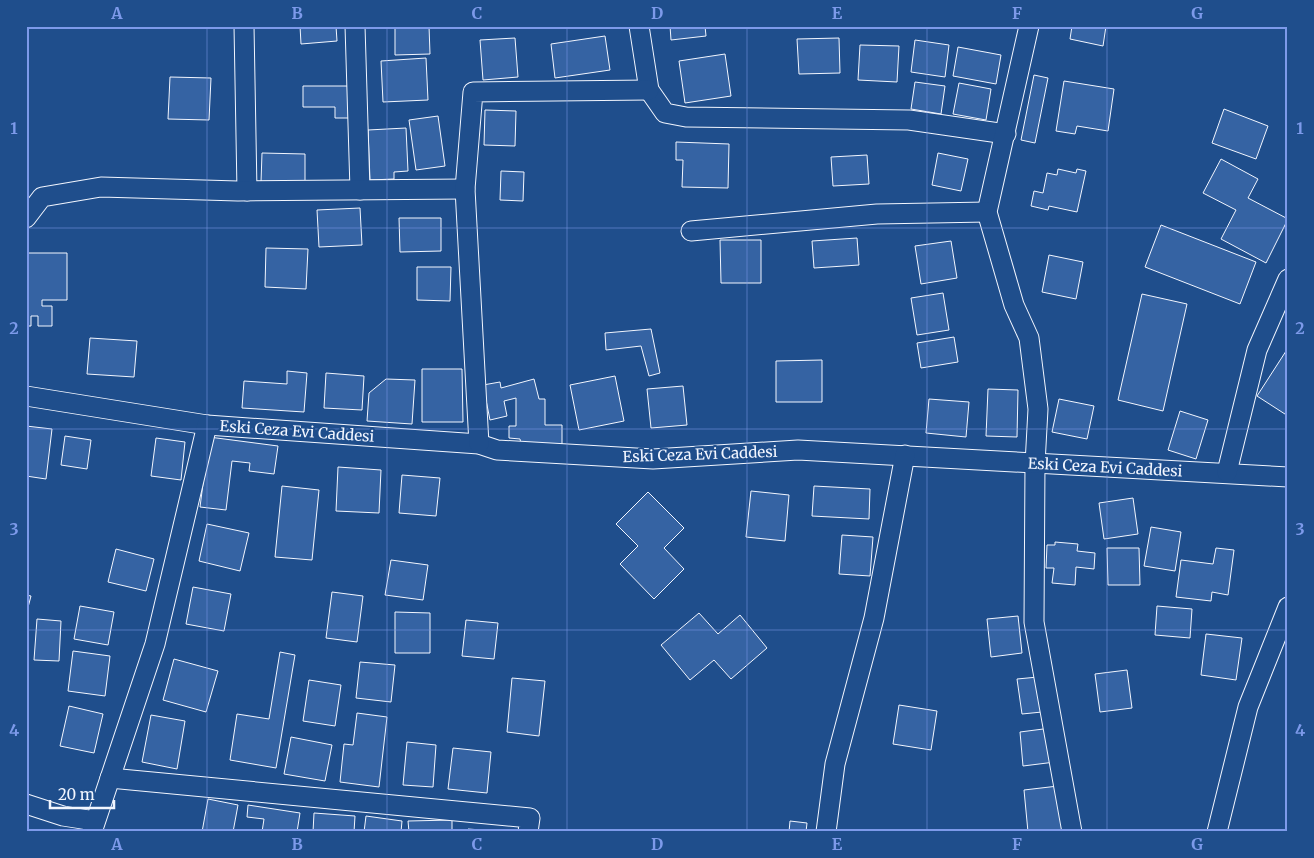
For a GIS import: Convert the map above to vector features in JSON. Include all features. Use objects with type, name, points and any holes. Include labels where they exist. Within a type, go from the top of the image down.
[{"type":"street","points":[[244,26],[247,191]]},
{"type":"street","points":[[355,26],[360,190]]},
{"type":"street","points":[[639,26],[649,90],[665,113],[686,117],[909,120],[1006,134]]},
{"type":"street","points":[[1029,26],[987,212],[1014,305],[1029,338],[1038,409],[1035,464],[1034,622],[1072,832]]},
{"type":"street","points":[[479,444],[465,189],[473,92],[649,90]]},
{"type":"street","points":[[26,218],[42,197],[101,187],[247,191],[465,189]]},
{"type":"street","points":[[691,231],[877,214],[987,212]]},
{"type":"street","points":[[1227,472],[1257,350],[1288,279]]},
{"type":"street","name":"Eski Ceza Evi Caddesi","points":[[26,396],[207,425],[479,444],[497,450],[653,459],[798,450],[1035,464],[1227,472],[1288,477]]},
{"type":"street","points":[[26,804],[94,826],[155,644],[207,425]]},
{"type":"street","points":[[826,832],[835,764],[874,618],[905,455]]},
{"type":"street","points":[[1217,832],[1248,707],[1287,612]]},
{"type":"street","points":[[110,778],[530,818],[528,832]]},
{"type":"building","points":[[300,26],[336,26],[337,41],[301,44]]},
{"type":"building","points":[[395,26],[429,26],[430,54],[395,55]]},
{"type":"building","points":[[670,26],[705,26],[706,36],[671,40]]},
{"type":"building","points":[[1072,26],[1106,26],[1103,46],[1070,39]]},
{"type":"building","points":[[605,36],[610,70],[555,78],[551,44]]},
{"type":"building","points":[[515,38],[518,77],[483,80],[480,40]]},
{"type":"building","points":[[839,38],[840,73],[799,74],[797,39]]},
{"type":"building","points":[[915,40],[949,45],[945,77],[911,72]]},
{"type":"building","points":[[860,45],[899,46],[897,82],[858,80]]},
{"type":"building","points":[[958,47],[1001,55],[996,84],[953,76]]},
{"type":"building","points":[[725,54],[731,96],[685,103],[679,61]]},
{"type":"building","points":[[426,58],[428,100],[383,102],[381,61]]},
{"type":"building","points":[[1034,75],[1048,78],[1035,143],[1021,140]]},
{"type":"building","points":[[170,77],[211,78],[209,120],[168,119]]},
{"type":"building","points":[[1064,81],[1114,89],[1108,131],[1077,126],[1075,134],[1056,131]]},
{"type":"building","points":[[915,82],[945,86],[941,114],[911,109]]},
{"type":"building","points":[[959,83],[991,89],[986,120],[953,114]]},
{"type":"building","points":[[303,86],[350,86],[350,118],[335,118],[335,107],[303,107]]},
{"type":"building","points":[[1224,109],[1268,126],[1256,159],[1212,143]]},
{"type":"building","points":[[485,110],[516,111],[515,146],[484,145]]},
{"type":"building","points":[[438,116],[445,166],[416,170],[409,120]]},
{"type":"building","points":[[406,128],[408,171],[394,172],[394,179],[370,180],[368,130]]},
{"type":"building","points":[[676,142],[729,144],[728,188],[682,187],[683,160],[676,160]]},
{"type":"building","points":[[262,153],[305,154],[305,183],[261,182]]},
{"type":"building","points":[[938,153],[968,159],[961,191],[932,185]]},
{"type":"building","points":[[867,155],[869,184],[833,186],[831,157]]},
{"type":"building","points":[[1221,159],[1258,179],[1248,198],[1288,219],[1266,263],[1221,239],[1236,210],[1203,193]]},
{"type":"building","points":[[1058,169],[1076,173],[1077,169],[1086,171],[1077,212],[1049,206],[1048,210],[1031,206],[1034,191],[1043,193],[1047,173],[1057,175]]},
{"type":"building","points":[[501,171],[524,172],[523,201],[500,200]]},
{"type":"building","points":[[360,208],[362,245],[319,247],[317,210]]},
{"type":"building","points":[[399,218],[441,218],[441,251],[400,252]]},
{"type":"building","points":[[1161,225],[1256,262],[1240,304],[1145,267]]},
{"type":"building","points":[[857,238],[859,265],[814,268],[812,241]]},
{"type":"building","points":[[720,240],[761,240],[761,283],[721,283]]},
{"type":"building","points":[[951,241],[957,278],[921,284],[915,246]]},
{"type":"building","points":[[266,248],[308,249],[306,289],[265,287]]},
{"type":"building","points":[[28,253],[67,253],[67,300],[42,300],[42,306],[52,306],[52,326],[38,326],[38,316],[31,316],[31,326],[26,326]]},
{"type":"building","points":[[1049,255],[1083,262],[1076,299],[1042,292]]},
{"type":"building","points":[[417,267],[451,267],[450,301],[417,300]]},
{"type":"building","points":[[943,293],[949,330],[917,335],[911,298]]},
{"type":"building","points":[[1142,294],[1187,304],[1163,411],[1118,400]]},
{"type":"building","points":[[651,329],[660,373],[649,376],[641,346],[606,350],[605,333]]},
{"type":"building","points":[[954,337],[958,362],[921,368],[917,343]]},
{"type":"building","points":[[90,338],[137,341],[134,377],[87,374]]},
{"type":"building","points":[[1288,348],[1288,416],[1257,396]]},
{"type":"building","points":[[822,360],[822,402],[776,402],[776,361]]},
{"type":"building","points":[[422,369],[462,369],[463,422],[422,422]]},
{"type":"building","points":[[287,371],[307,373],[304,412],[242,408],[244,381],[287,384]]},
{"type":"building","points":[[326,373],[364,376],[362,410],[324,408]]},
{"type":"building","points":[[615,376],[624,421],[579,430],[570,385]]},
{"type":"building","points":[[386,379],[415,380],[412,424],[367,421],[369,393]]},
{"type":"building","points":[[534,379],[539,399],[545,399],[545,425],[562,425],[562,444],[521,444],[520,439],[509,438],[509,426],[516,426],[516,398],[504,401],[507,416],[490,420],[483,385],[500,382],[501,388]]},
{"type":"building","points":[[683,386],[687,425],[651,428],[647,389]]},
{"type":"building","points":[[988,389],[1018,390],[1017,437],[986,436]]},
{"type":"building","points":[[929,399],[969,402],[966,437],[926,433]]},
{"type":"building","points":[[1059,399],[1094,406],[1087,439],[1052,432]]},
{"type":"building","points":[[1180,411],[1208,420],[1196,459],[1168,450]]},
{"type":"building","points":[[26,426],[52,429],[46,479],[26,476]]},
{"type":"building","points":[[65,436],[91,440],[87,469],[61,465]]},
{"type":"building","points":[[209,437],[278,446],[274,474],[249,471],[250,463],[232,461],[226,510],[200,507]]},
{"type":"building","points":[[156,438],[185,442],[181,480],[151,476]]},
{"type":"building","points":[[338,467],[381,470],[379,513],[336,511]]},
{"type":"building","points":[[402,475],[440,478],[436,516],[399,513]]},
{"type":"building","points":[[282,486],[319,490],[312,560],[275,557]]},
{"type":"building","points":[[814,486],[870,489],[869,519],[812,516]]},
{"type":"building","points":[[751,491],[789,495],[785,541],[746,537]]},
{"type":"building","points":[[648,492],[684,528],[664,548],[684,569],[654,599],[620,564],[638,546],[616,524]]},
{"type":"building","points":[[1133,498],[1138,534],[1104,539],[1099,503]]},
{"type":"building","points":[[207,524],[249,533],[240,571],[199,561]]},
{"type":"building","points":[[1151,527],[1181,532],[1175,571],[1144,566]]},
{"type":"building","points":[[842,535],[873,537],[870,576],[839,574]]},
{"type":"building","points":[[1055,542],[1078,544],[1077,551],[1095,553],[1094,569],[1076,567],[1075,585],[1052,583],[1054,568],[1046,568],[1047,545],[1055,545]]},
{"type":"building","points":[[1107,548],[1139,548],[1140,585],[1108,585]]},
{"type":"building","points":[[1216,548],[1234,550],[1228,595],[1212,592],[1211,601],[1176,597],[1181,560],[1213,564]]},
{"type":"building","points":[[116,549],[154,559],[146,591],[108,582]]},
{"type":"building","points":[[391,560],[428,565],[423,600],[385,595]]},
{"type":"building","points":[[193,587],[231,594],[224,631],[186,624]]},
{"type":"building","points":[[332,592],[363,596],[357,642],[326,638]]},
{"type":"building","points":[[26,595],[31,596],[26,615]]},
{"type":"building","points":[[80,606],[114,612],[108,645],[74,639]]},
{"type":"building","points":[[1157,606],[1192,609],[1190,638],[1155,635]]},
{"type":"building","points":[[395,612],[430,613],[430,653],[395,653]]},
{"type":"building","points":[[699,613],[718,634],[740,615],[767,648],[731,679],[714,660],[690,680],[661,645]]},
{"type":"building","points":[[1018,616],[1022,653],[991,657],[987,619]]},
{"type":"building","points":[[37,619],[61,621],[59,661],[34,660]]},
{"type":"building","points":[[466,620],[498,623],[494,659],[462,656]]},
{"type":"building","points":[[1206,634],[1242,638],[1236,680],[1201,675]]},
{"type":"building","points":[[73,651],[110,656],[105,696],[68,691]]},
{"type":"building","points":[[280,652],[295,655],[276,768],[230,760],[237,714],[269,719]]},
{"type":"building","points":[[174,659],[218,671],[206,712],[163,700]]},
{"type":"building","points":[[360,662],[395,665],[391,702],[356,698]]},
{"type":"building","points":[[1127,670],[1132,708],[1100,712],[1095,674]]},
{"type":"building","points":[[1038,677],[1042,712],[1022,714],[1017,679]]},
{"type":"building","points":[[512,678],[545,681],[539,736],[507,732]]},
{"type":"building","points":[[309,680],[341,685],[335,726],[303,721]]},
{"type":"building","points":[[899,705],[937,711],[931,750],[893,744]]},
{"type":"building","points":[[69,706],[103,714],[94,753],[60,746]]},
{"type":"building","points":[[357,713],[387,717],[379,787],[340,782],[344,744],[353,745]]},
{"type":"building","points":[[151,715],[185,721],[177,769],[142,762]]},
{"type":"building","points":[[1051,728],[1055,762],[1023,766],[1020,732]]},
{"type":"building","points":[[291,737],[332,745],[325,781],[284,774]]},
{"type":"building","points":[[407,742],[436,745],[433,787],[403,785]]},
{"type":"building","points":[[453,748],[491,752],[487,793],[448,789]]},
{"type":"building","points":[[1058,786],[1064,832],[1028,832],[1024,790]]},
{"type":"building","points":[[208,799],[238,805],[233,832],[202,832]]},
{"type":"building","points":[[248,805],[300,813],[297,832],[262,832],[264,819],[247,817]]},
{"type":"building","points":[[314,813],[355,816],[354,832],[313,832]]},
{"type":"building","points":[[366,816],[402,821],[401,832],[364,832]]},
{"type":"building","points":[[452,820],[452,832],[409,832],[408,821]]},
{"type":"building","points":[[790,821],[807,823],[806,832],[789,832]]},
{"type":"building","points":[[468,829],[509,832],[468,832]]}]
